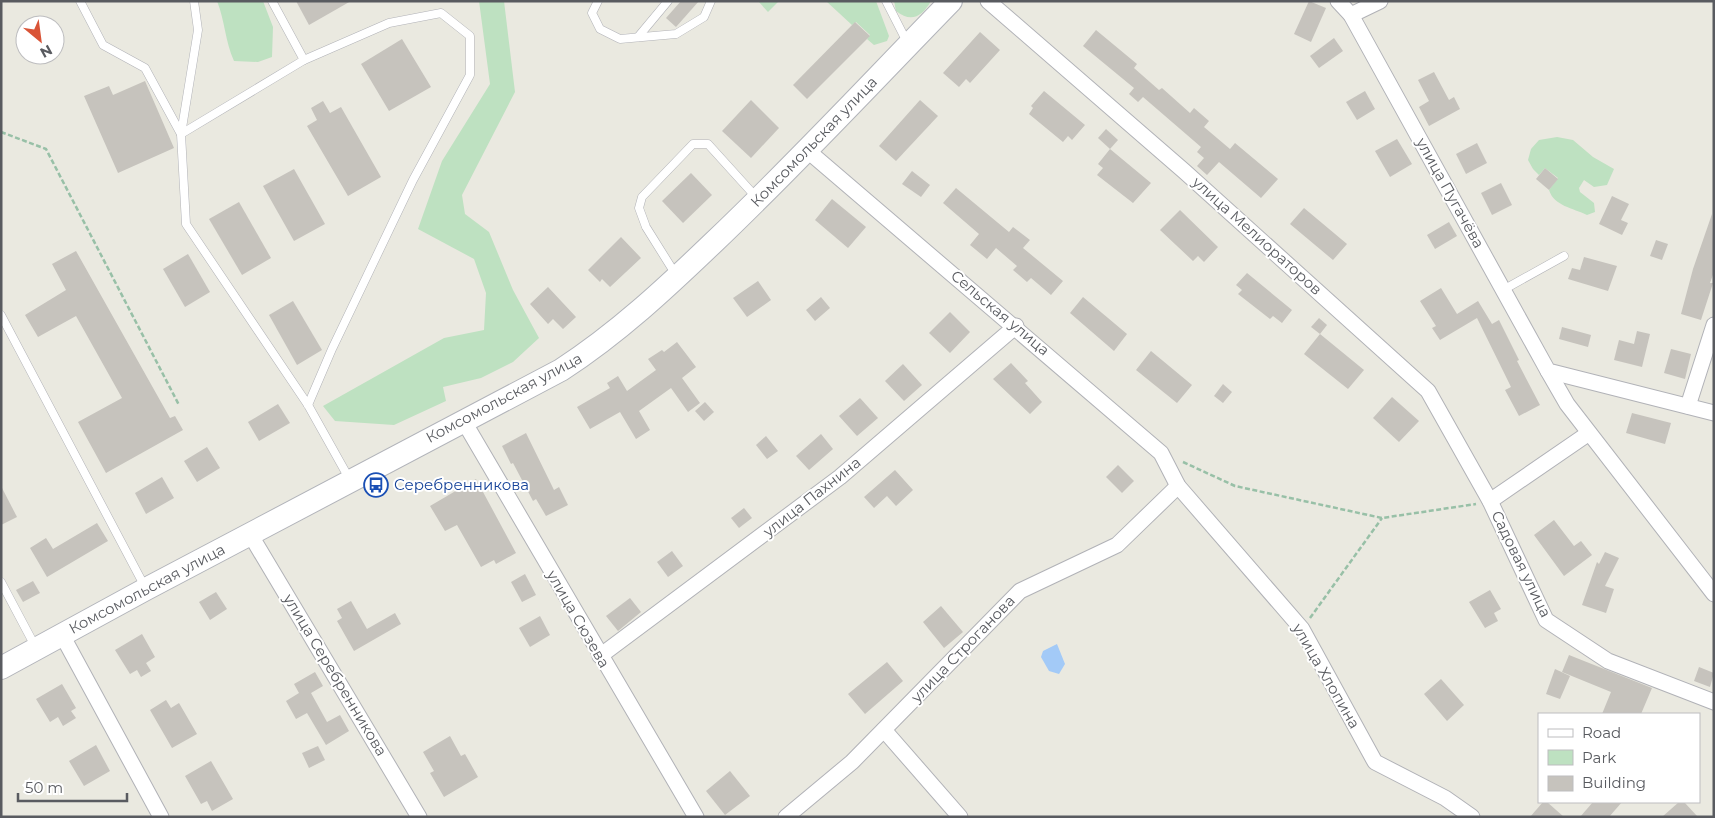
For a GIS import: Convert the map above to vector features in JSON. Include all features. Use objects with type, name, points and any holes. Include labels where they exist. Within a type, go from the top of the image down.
[{"type":"main road","name":"Комсомольская улица","points":[[1,668],[350,480],[560,370],[587,353],[614,334],[758,200],[808,151],[950,1]]},
{"type":"street","name":"улица Мелиораторов","points":[[988,1],[1184,171],[1428,391],[1490,501]]},
{"type":"street","name":"улица Пугачёва","points":[[1338,1],[1351,15],[1568,404],[1714,594]]},
{"type":"street","points":[[1351,15],[1380,1]]},
{"type":"street","name":"Сельская улица","points":[[808,151],[1016,326],[1161,452],[1178,486]]},
{"type":"street","points":[[1688,406],[1714,325]]},
{"type":"street","name":"улица Пахнина","points":[[600,656],[840,477],[1016,326]]},
{"type":"street","points":[[1548,371],[1714,414]]},
{"type":"street","name":"улица Сюзева","points":[[463,420],[696,817]]},
{"type":"street","points":[[1490,501],[1589,433]]},
{"type":"street","name":"улица Хлопина","points":[[1178,486],[1302,629],[1375,762],[1445,798],[1472,817]]},
{"type":"street","name":"улица Строганова","points":[[786,817],[852,762],[1020,591],[1117,545],[1178,486]]},
{"type":"street","name":"Садовая улица","points":[[1490,501],[1546,620],[1608,661],[1714,702]]},
{"type":"street","name":"улица Серебренникова","points":[[250,534],[419,817]]},
{"type":"street","points":[[62,635],[161,817]]},
{"type":"street","points":[[884,730],[960,817]]},
{"type":"lane","points":[[80,1],[103,45],[145,68],[181,134]]},
{"type":"lane","points":[[194,1],[198,30],[181,134],[186,224],[308,405],[350,480]]},
{"type":"lane","points":[[272,1],[304,60]]},
{"type":"lane","points":[[598,1],[592,14],[600,29],[620,40],[676,34],[704,17],[711,1]]},
{"type":"lane","points":[[638,37],[668,1]]},
{"type":"lane","points":[[886,1],[908,44]]},
{"type":"lane","points":[[181,134],[304,60],[389,23],[441,13],[470,36],[470,75],[413,180],[332,349],[308,405]]},
{"type":"lane","points":[[677,277],[646,226],[639,208],[642,196],[693,144],[708,144],[758,200]]},
{"type":"lane","points":[[1503,290],[1564,256]]},
{"type":"lane","points":[[1,315],[146,589]]},
{"type":"lane","points":[[1,582],[36,649]]},
{"type":"path","points":[[1,132],[46,149],[179,405]]},
{"type":"path","points":[[1161,452],[1235,486],[1382,518],[1490,501]]},
{"type":"path","points":[[1302,629],[1382,518]]},
{"type":"green space","points":[[217,1],[263,1],[273,27],[272,57],[258,62],[234,61]]},
{"type":"green space","points":[[479,1],[504,1],[515,92],[462,195],[465,214],[489,232],[513,290],[539,338],[513,362],[481,378],[443,387],[446,401],[394,425],[335,421],[323,406],[444,338],[484,330],[486,293],[474,259],[418,229],[442,161],[490,84]]},
{"type":"green space","points":[[758,1],[779,1],[768,12]]},
{"type":"green space","points":[[826,1],[876,1],[889,36],[887,41],[874,45],[867,39],[870,35],[856,22],[852,25]]},
{"type":"green space","points":[[894,1],[931,1],[928,7],[920,14],[907,17],[896,11]]},
{"type":"green space","points":[[1557,137],[1573,140],[1593,157],[1614,169],[1607,185],[1594,187],[1584,180],[1579,188],[1580,192],[1594,203],[1595,212],[1587,215],[1555,200],[1549,190],[1558,178],[1545,168],[1539,175],[1528,160],[1531,149],[1539,140]]},
{"type":"water","points":[[1057,644],[1065,664],[1059,674],[1049,671],[1041,657],[1043,651]]},
{"type":"building","points":[[296,1],[351,1],[309,25]]},
{"type":"building","points":[[681,1],[699,1],[676,27],[666,18]]},
{"type":"building","points":[[1309,1],[1326,8],[1311,42],[1294,34]]},
{"type":"building","points":[[855,22],[870,36],[807,99],[793,85]]},
{"type":"building","points":[[1096,30],[1137,64],[1134,68],[1159,90],[1162,88],[1190,113],[1194,108],[1209,121],[1204,127],[1230,149],[1235,143],[1278,179],[1261,198],[1219,162],[1207,175],[1197,166],[1204,158],[1197,152],[1201,147],[1143,97],[1138,102],[1129,94],[1134,88],[1083,46]]},
{"type":"building","points":[[980,32],[1000,50],[970,83],[966,79],[959,87],[943,73]]},
{"type":"building","points":[[1334,38],[1343,51],[1319,68],[1310,56]]},
{"type":"building","points":[[402,39],[431,87],[389,111],[361,64]]},
{"type":"building","points":[[1434,72],[1449,100],[1454,97],[1460,109],[1429,126],[1419,107],[1429,101],[1418,80]]},
{"type":"building","points":[[145,81],[174,148],[118,173],[84,96],[109,86],[113,95]]},
{"type":"building","points":[[1044,91],[1085,125],[1072,140],[1068,136],[1063,142],[1029,114],[1033,108],[1031,106]]},
{"type":"building","points":[[1365,91],[1375,109],[1357,120],[1346,102]]},
{"type":"building","points":[[751,100],[779,128],[751,158],[722,131]]},
{"type":"building","points":[[920,100],[938,116],[896,161],[879,146]]},
{"type":"building","points":[[323,101],[330,113],[341,107],[381,177],[348,196],[307,126],[317,120],[311,108]]},
{"type":"building","points":[[1106,129],[1118,140],[1110,149],[1098,138]]},
{"type":"building","points":[[1397,139],[1412,164],[1390,177],[1375,151]]},
{"type":"building","points":[[1477,143],[1487,163],[1466,174],[1456,154]]},
{"type":"building","points":[[1110,149],[1151,183],[1133,203],[1097,175],[1103,168],[1098,164]]},
{"type":"building","points":[[1545,168],[1558,179],[1549,190],[1536,179]]},
{"type":"building","points":[[294,169],[325,224],[294,241],[263,186]]},
{"type":"building","points":[[912,171],[930,185],[921,197],[902,184]]},
{"type":"building","points":[[691,173],[712,195],[683,223],[662,201]]},
{"type":"building","points":[[1501,183],[1512,205],[1492,215],[1481,193]]},
{"type":"building","points":[[956,188],[1009,232],[1013,227],[1030,240],[1023,248],[1063,281],[1051,295],[1031,278],[1027,282],[1013,270],[1017,266],[996,248],[987,259],[970,245],[979,234],[943,203]]},
{"type":"building","points":[[1612,196],[1629,204],[1621,220],[1628,223],[1622,235],[1599,224]]},
{"type":"building","points":[[832,199],[866,227],[848,248],[815,220]]},
{"type":"building","points":[[239,202],[271,258],[242,275],[209,219]]},
{"type":"building","points":[[1304,208],[1347,244],[1333,260],[1290,224]]},
{"type":"building","points":[[1180,210],[1218,247],[1204,262],[1198,256],[1193,261],[1160,230]]},
{"type":"building","points":[[1712,214],[1714,272],[1710,283],[1713,283],[1701,320],[1681,314],[1693,269]]},
{"type":"building","points":[[1449,222],[1457,236],[1435,249],[1427,235]]},
{"type":"building","points":[[621,237],[641,258],[610,287],[602,279],[600,282],[588,270]]},
{"type":"building","points":[[1656,240],[1668,244],[1662,260],[1650,256]]},
{"type":"building","points":[[76,251],[170,418],[175,416],[183,430],[106,473],[78,422],[122,398],[76,316],[38,337],[25,315],[66,290],[52,264]]},
{"type":"building","points":[[188,254],[210,292],[185,307],[163,269]]},
{"type":"building","points":[[1584,257],[1617,266],[1608,291],[1568,279],[1572,268],[1580,270]]},
{"type":"building","points":[[1247,273],[1292,310],[1282,323],[1273,316],[1270,319],[1238,294],[1242,290],[1236,285]]},
{"type":"building","points":[[758,281],[771,300],[747,317],[733,298]]},
{"type":"building","points":[[548,287],[576,317],[563,329],[553,319],[548,324],[530,304]]},
{"type":"building","points":[[1441,288],[1457,314],[1478,301],[1492,324],[1499,320],[1519,360],[1517,361],[1540,405],[1519,416],[1505,390],[1511,387],[1477,318],[1440,340],[1432,328],[1436,326],[1420,301]]},
{"type":"building","points":[[821,297],[830,308],[815,321],[806,310]]},
{"type":"building","points":[[1083,297],[1127,334],[1114,351],[1070,313]]},
{"type":"building","points":[[293,301],[322,350],[297,365],[269,315]]},
{"type":"building","points":[[950,312],[970,332],[950,353],[929,333]]},
{"type":"building","points":[[1319,318],[1327,325],[1320,334],[1311,327]]},
{"type":"building","points":[[1562,327],[1591,335],[1588,347],[1559,339]]},
{"type":"building","points":[[1637,331],[1650,334],[1642,367],[1614,360],[1619,340],[1634,344]]},
{"type":"building","points":[[1320,334],[1364,370],[1348,389],[1304,354]]},
{"type":"building","points":[[677,342],[696,367],[682,378],[700,403],[688,412],[671,388],[639,411],[650,430],[636,439],[620,412],[590,429],[577,407],[610,388],[607,383],[618,376],[627,391],[656,370],[648,359],[662,350],[664,352]]},
{"type":"building","points":[[1671,349],[1691,354],[1685,379],[1664,373]]},
{"type":"building","points":[[1151,351],[1192,385],[1177,403],[1136,370]]},
{"type":"building","points":[[1011,363],[1028,381],[1025,383],[1042,402],[1030,414],[993,379]]},
{"type":"building","points":[[903,364],[922,385],[904,401],[885,381]]},
{"type":"building","points":[[1223,384],[1232,392],[1223,403],[1214,396]]},
{"type":"building","points":[[1392,397],[1419,421],[1399,442],[1373,418]]},
{"type":"building","points":[[860,398],[878,418],[857,436],[839,416]]},
{"type":"building","points":[[705,402],[714,412],[704,421],[695,411]]},
{"type":"building","points":[[278,404],[290,423],[259,441],[248,422]]},
{"type":"building","points":[[1632,413],[1671,423],[1665,444],[1626,433]]},
{"type":"building","points":[[526,433],[554,490],[559,487],[568,505],[546,516],[536,499],[533,501],[502,446]]},
{"type":"building","points":[[821,434],[833,449],[809,470],[796,456]]},
{"type":"building","points":[[766,436],[778,451],[767,459],[756,445]]},
{"type":"building","points":[[207,447],[220,468],[197,482],[184,461]]},
{"type":"building","points":[[1118,465],[1134,481],[1122,493],[1106,477]]},
{"type":"building","points":[[895,470],[913,490],[896,506],[887,496],[874,508],[864,497]]},
{"type":"building","points":[[162,477],[174,498],[146,514],[135,493]]},
{"type":"building","points":[[476,479],[516,553],[496,564],[494,560],[481,567],[457,525],[445,531],[430,506]]},
{"type":"building","points":[[1,486],[17,517],[1,525]]},
{"type":"building","points":[[744,508],[752,518],[739,528],[731,518]]},
{"type":"building","points":[[1554,520],[1574,546],[1581,541],[1592,555],[1564,576],[1534,535]]},
{"type":"building","points":[[97,523],[108,541],[47,577],[30,548],[46,538],[53,549]]},
{"type":"building","points":[[672,551],[683,566],[668,577],[657,562]]},
{"type":"building","points":[[1605,552],[1619,558],[1605,586],[1614,589],[1606,613],[1582,605],[1597,562],[1599,564]]},
{"type":"building","points":[[525,574],[536,595],[522,602],[511,582]]},
{"type":"building","points":[[33,581],[40,593],[23,602],[16,590]]},
{"type":"building","points":[[1490,590],[1501,609],[1494,613],[1498,621],[1485,628],[1469,602]]},
{"type":"building","points":[[216,592],[227,609],[210,620],[199,602]]},
{"type":"building","points":[[630,598],[641,612],[618,631],[606,616]]},
{"type":"building","points":[[351,601],[367,629],[395,613],[401,624],[354,651],[337,621],[342,618],[337,609]]},
{"type":"building","points":[[941,606],[963,632],[944,648],[923,622]]},
{"type":"building","points":[[540,616],[550,635],[530,647],[519,628]]},
{"type":"building","points":[[142,634],[155,657],[146,663],[151,671],[141,677],[137,670],[130,674],[115,650]]},
{"type":"building","points":[[1569,655],[1652,688],[1641,713],[1602,713],[1611,692],[1562,672]]},
{"type":"building","points":[[887,662],[903,681],[865,714],[848,694]]},
{"type":"building","points":[[1699,667],[1714,673],[1710,687],[1694,681]]},
{"type":"building","points":[[1555,669],[1570,676],[1560,699],[1546,694]]},
{"type":"building","points":[[315,672],[323,686],[311,693],[327,722],[340,715],[349,731],[326,745],[307,713],[296,719],[286,701],[299,693],[294,684]]},
{"type":"building","points":[[1441,679],[1464,705],[1447,721],[1424,694]]},
{"type":"building","points":[[62,684],[76,708],[71,711],[76,718],[63,726],[58,717],[50,722],[36,699]]},
{"type":"building","points":[[166,700],[171,708],[179,703],[197,734],[172,748],[150,710]]},
{"type":"building","points":[[450,736],[461,756],[465,754],[478,777],[444,797],[430,773],[434,771],[423,752]]},
{"type":"building","points":[[96,745],[110,771],[84,786],[69,761]]},
{"type":"building","points":[[318,746],[325,760],[309,768],[302,753]]},
{"type":"building","points":[[211,761],[233,799],[212,811],[207,801],[201,804],[185,776]]},
{"type":"building","points":[[730,771],[750,796],[725,815],[706,791]]},
{"type":"building","points":[[1542,803],[1548,803],[1564,817],[1530,817]]},
{"type":"building","points":[[1592,803],[1621,803],[1609,817],[1580,817]]},
{"type":"building","points":[[1678,803],[1685,803],[1698,817],[1662,817]]},
{"type":"place","name":"Серебренникова","points":[[376,485]]}]
